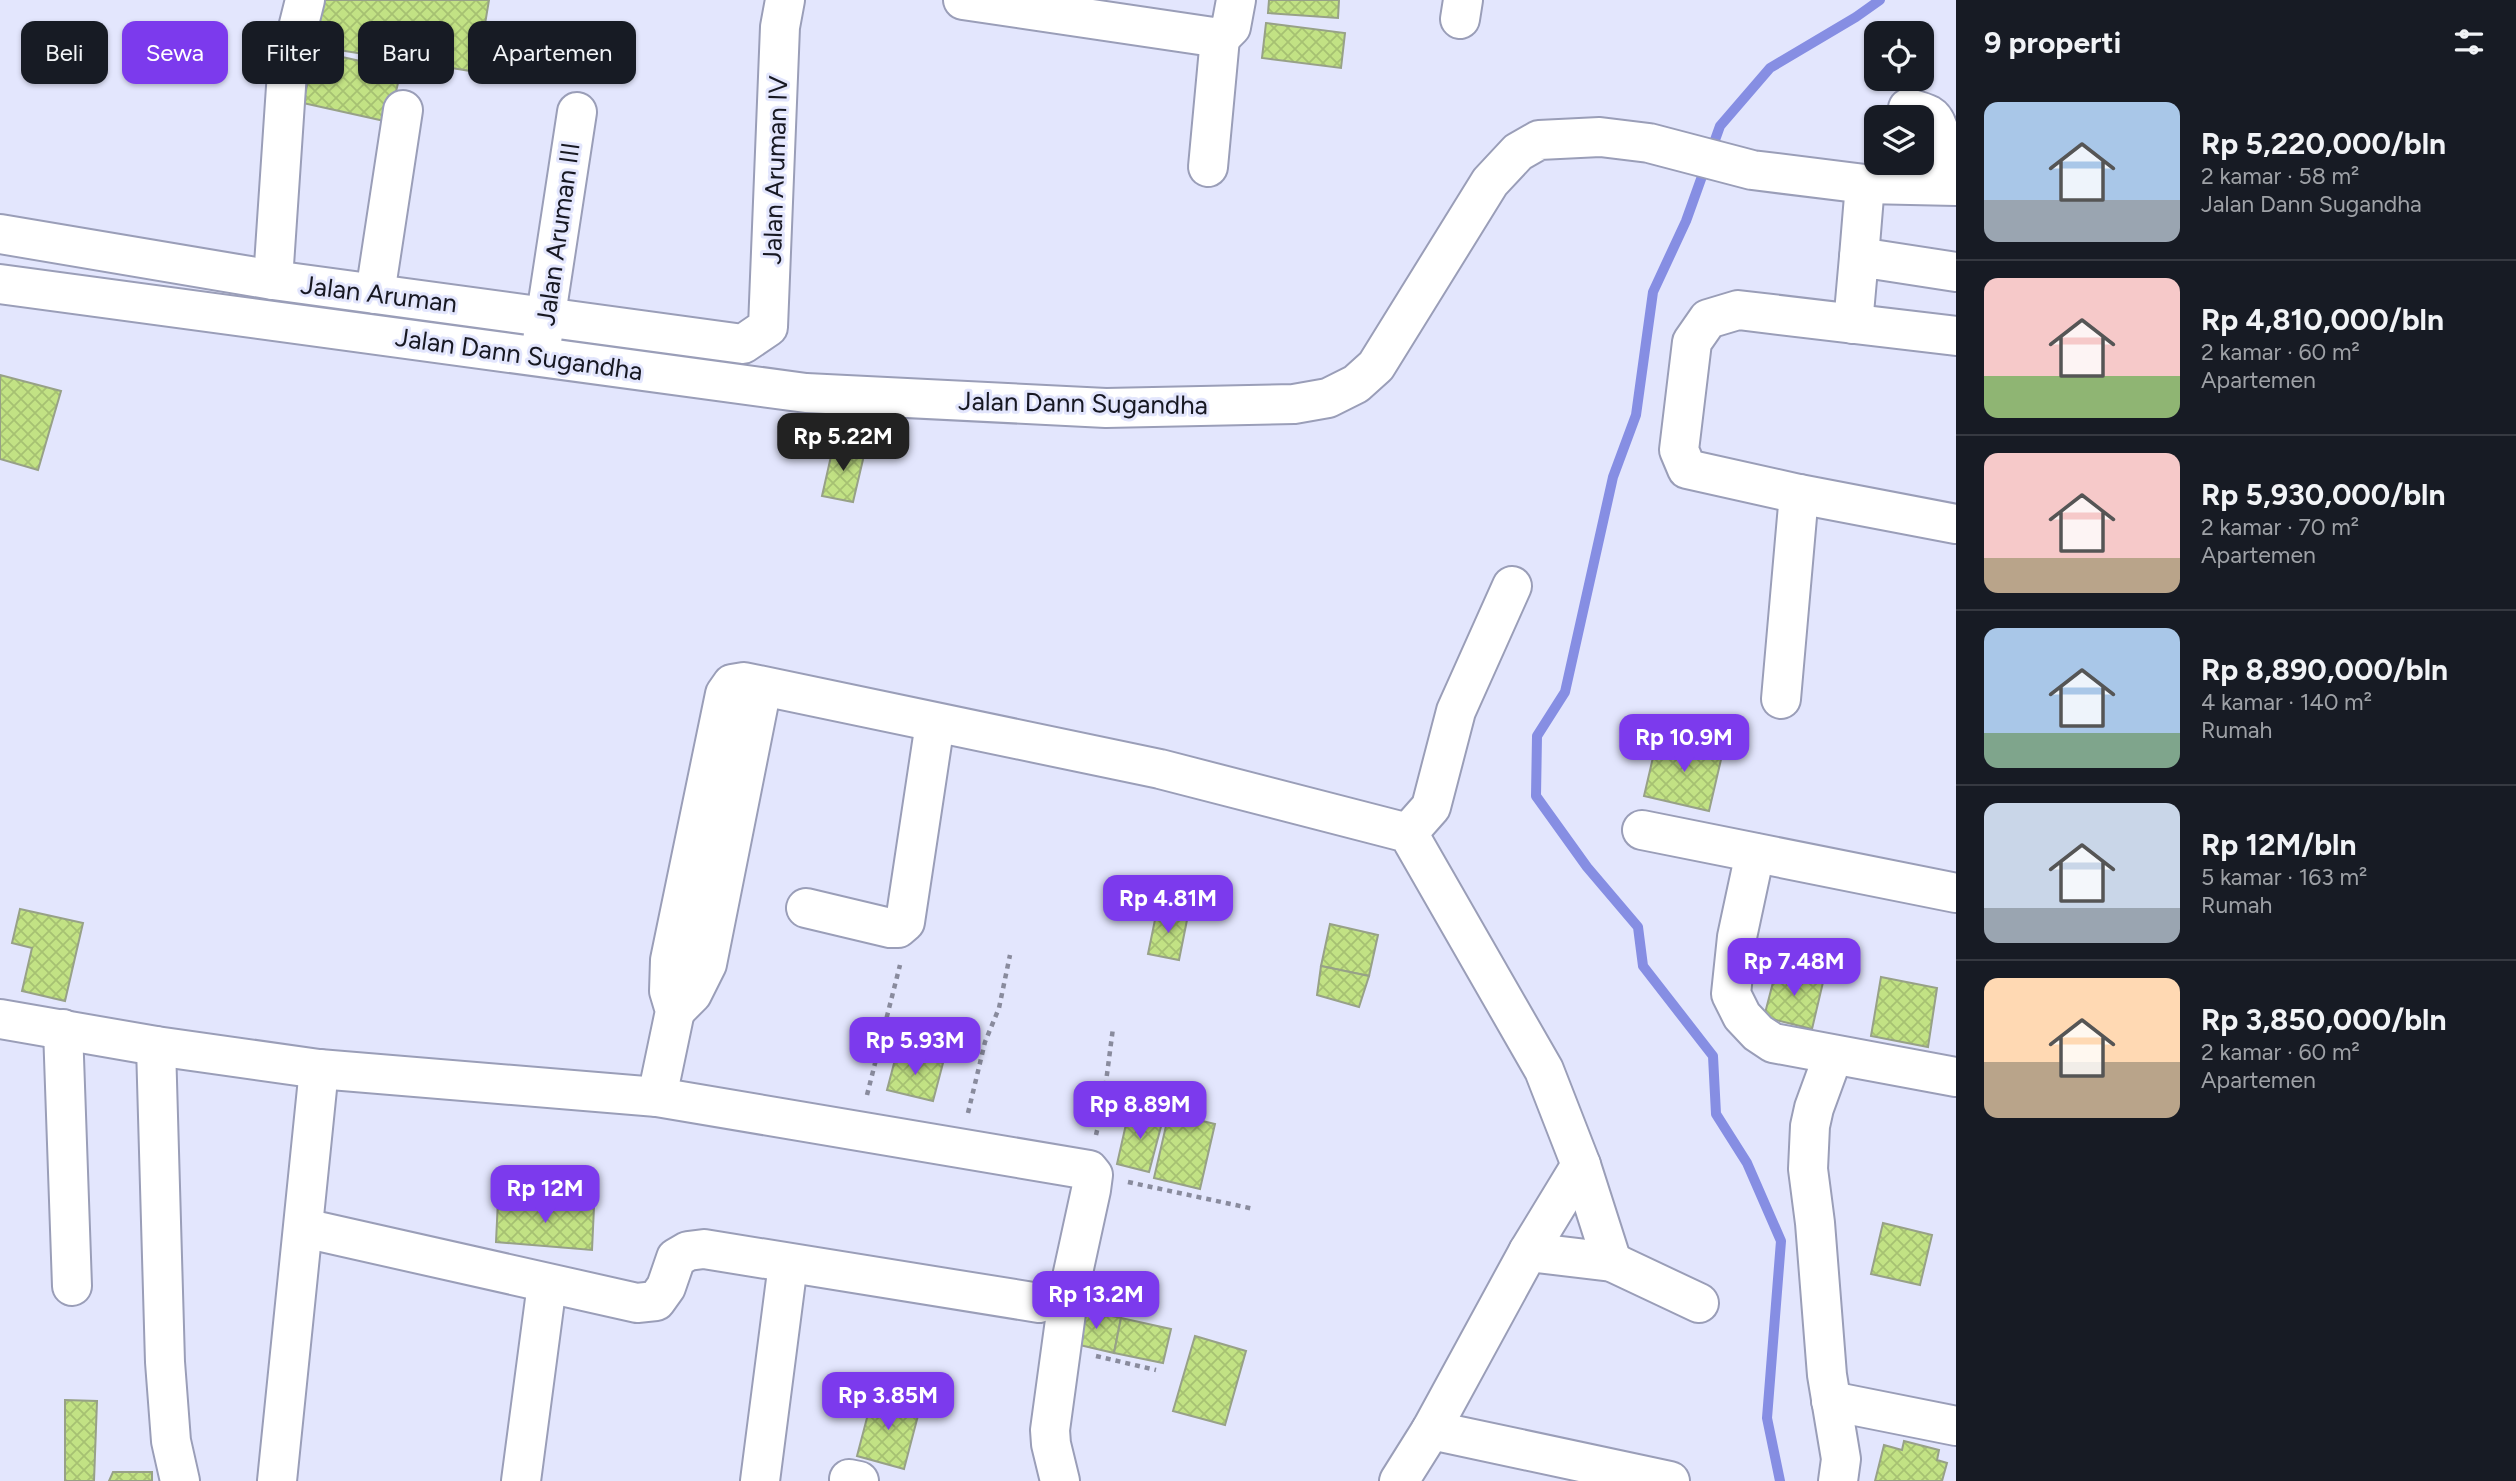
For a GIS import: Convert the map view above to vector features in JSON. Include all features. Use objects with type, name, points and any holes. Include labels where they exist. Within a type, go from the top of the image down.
[{"type":"street","points":[[273,281],[287,72],[305,0]]},
{"type":"street","name":"Jalan Aruman IV","points":[[758,336],[768,327],[770,309],[780,27],[785,0]]},
{"type":"street","points":[[963,0],[1220,38]]},
{"type":"street","points":[[1208,167],[1220,38],[1231,27],[1236,0]]},
{"type":"street","points":[[375,294],[403,110]]},
{"type":"street","name":"Jalan Aruman III","points":[[540,357],[577,111]]},
{"type":"street","points":[[1934,119],[1940,132],[1948,186]]},
{"type":"street","name":"Jalan Dann Sugandha","points":[[0,284],[806,393],[1106,408],[1294,404],[1328,398],[1356,384],[1376,366],[1490,182],[1518,152],[1539,141],[1600,137],[1648,144],[1752,170],[1865,184],[1948,186]]},
{"type":"street","points":[[1853,324],[1865,184]]},
{"type":"street","name":"Jalan Aruman","points":[[0,234],[273,281],[743,344],[758,336]]},
{"type":"street","points":[[1859,257],[1956,272]]},
{"type":"street","points":[[1956,336],[1738,310],[1708,319],[1692,342],[1679,450],[1687,469],[1798,494],[1956,524]]},
{"type":"street","points":[[1781,699],[1798,494]]},
{"type":"street","points":[[1408,833],[1431,807],[1456,710],[1512,586]]},
{"type":"street","points":[[657,1097],[675,1011],[669,990],[670,960],[725,694],[728,688],[737,682],[1160,769],[1408,833],[1544,1070],[1581,1165],[1612,1262]]},
{"type":"street","points":[[806,908],[890,928],[898,928],[905,922],[935,723]]},
{"type":"street","points":[[1642,830],[1956,893]]},
{"type":"street","points":[[1755,853],[1737,937],[1731,994],[1742,1017],[1773,1044],[1956,1077]]},
{"type":"street","points":[[0,1019],[156,1046],[319,1069],[657,1097],[1091,1172],[1069,1291],[1050,1430],[1060,1481]]},
{"type":"street","points":[[63,1029],[72,1286]]},
{"type":"street","points":[[156,1046],[165,1362],[171,1441],[180,1481]]},
{"type":"street","points":[[1833,1056],[1810,1126],[1808,1169],[1831,1401],[1841,1459],[1838,1481]]},
{"type":"street","points":[[277,1481],[319,1069]]},
{"type":"street","points":[[1581,1165],[1528,1252],[1419,1461],[1670,1481]]},
{"type":"street","points":[[304,1228],[638,1303],[656,1301],[666,1287],[676,1258],[688,1251],[704,1249],[1039,1303]]},
{"type":"street","points":[[1528,1252],[1612,1262],[1699,1303]]},
{"type":"street","points":[[760,1481],[788,1264]]},
{"type":"street","points":[[521,1481],[547,1284]]},
{"type":"street","points":[[1831,1401],[1956,1426]]},
{"type":"path","points":[[959,1148],[985,1042],[999,1008],[1010,955]]},
{"type":"path","points":[[865,1131],[901,960]]},
{"type":"path","points":[[1113,1028],[1091,1172],[1254,1209]]},
{"type":"path","points":[[1061,1348],[1156,1370]]},
{"type":"building","points":[[315,0],[489,0],[486,21],[468,21],[468,71],[454,68],[454,21],[358,21],[358,53],[344,51],[344,21],[311,21]]},
{"type":"building","points":[[1269,0],[1339,0],[1338,18],[1268,13]]},
{"type":"building","points":[[1266,23],[1345,33],[1341,68],[1262,58]]},
{"type":"building","points":[[344,57],[358,60],[358,84],[398,84],[389,122],[303,103],[307,84],[344,84]]},
{"type":"building","points":[[0,375],[61,391],[38,470],[0,459]]},
{"type":"building","points":[[834,443],[865,451],[853,502],[822,496]]},
{"type":"building","points":[[1658,736],[1723,751],[1709,811],[1644,796]]},
{"type":"building","points":[[20,909],[83,923],[65,1001],[22,991],[32,948],[12,943]]},
{"type":"building","points":[[1157,910],[1188,915],[1179,960],[1148,954]]},
{"type":"building","points":[[1330,924],[1378,935],[1369,976],[1321,966]]},
{"type":"building","points":[[1321,966],[1369,976],[1359,1007],[1317,995]]},
{"type":"building","points":[[1777,967],[1824,978],[1812,1029],[1764,1017]]},
{"type":"building","points":[[1881,977],[1937,988],[1928,1047],[1871,1036]]},
{"type":"building","points":[[897,1052],[943,1063],[933,1101],[887,1090]]},
{"type":"building","points":[[1129,1111],[1163,1119],[1149,1172],[1117,1164]]},
{"type":"building","points":[[1169,1113],[1215,1124],[1200,1189],[1154,1178]]},
{"type":"building","points":[[498,1200],[594,1207],[592,1250],[496,1242]]},
{"type":"building","points":[[1883,1223],[1932,1235],[1920,1285],[1871,1274]]},
{"type":"building","points":[[1079,1309],[1121,1318],[1114,1353],[1071,1343]]},
{"type":"building","points":[[1121,1318],[1171,1329],[1163,1363],[1114,1353]]},
{"type":"building","points":[[1195,1336],[1246,1351],[1225,1425],[1173,1411]]},
{"type":"building","points":[[873,1395],[920,1408],[904,1469],[857,1456]]},
{"type":"building","points":[[65,1400],[97,1401],[94,1481],[65,1481]]},
{"type":"building","points":[[1904,1441],[1939,1450],[1937,1460],[1947,1463],[1942,1481],[1875,1481],[1884,1445],[1902,1450]]},
{"type":"building","points":[[113,1472],[152,1472],[152,1481],[109,1481]]},
{"type":"waterway","points":[[1780,1481],[1767,1418],[1781,1241],[1747,1163],[1716,1114],[1713,1056],[1643,966],[1638,927],[1587,867],[1536,796],[1537,736],[1565,692],[1613,477],[1636,415],[1653,292],[1686,221],[1720,126],[1770,68],[1880,0]]}]
